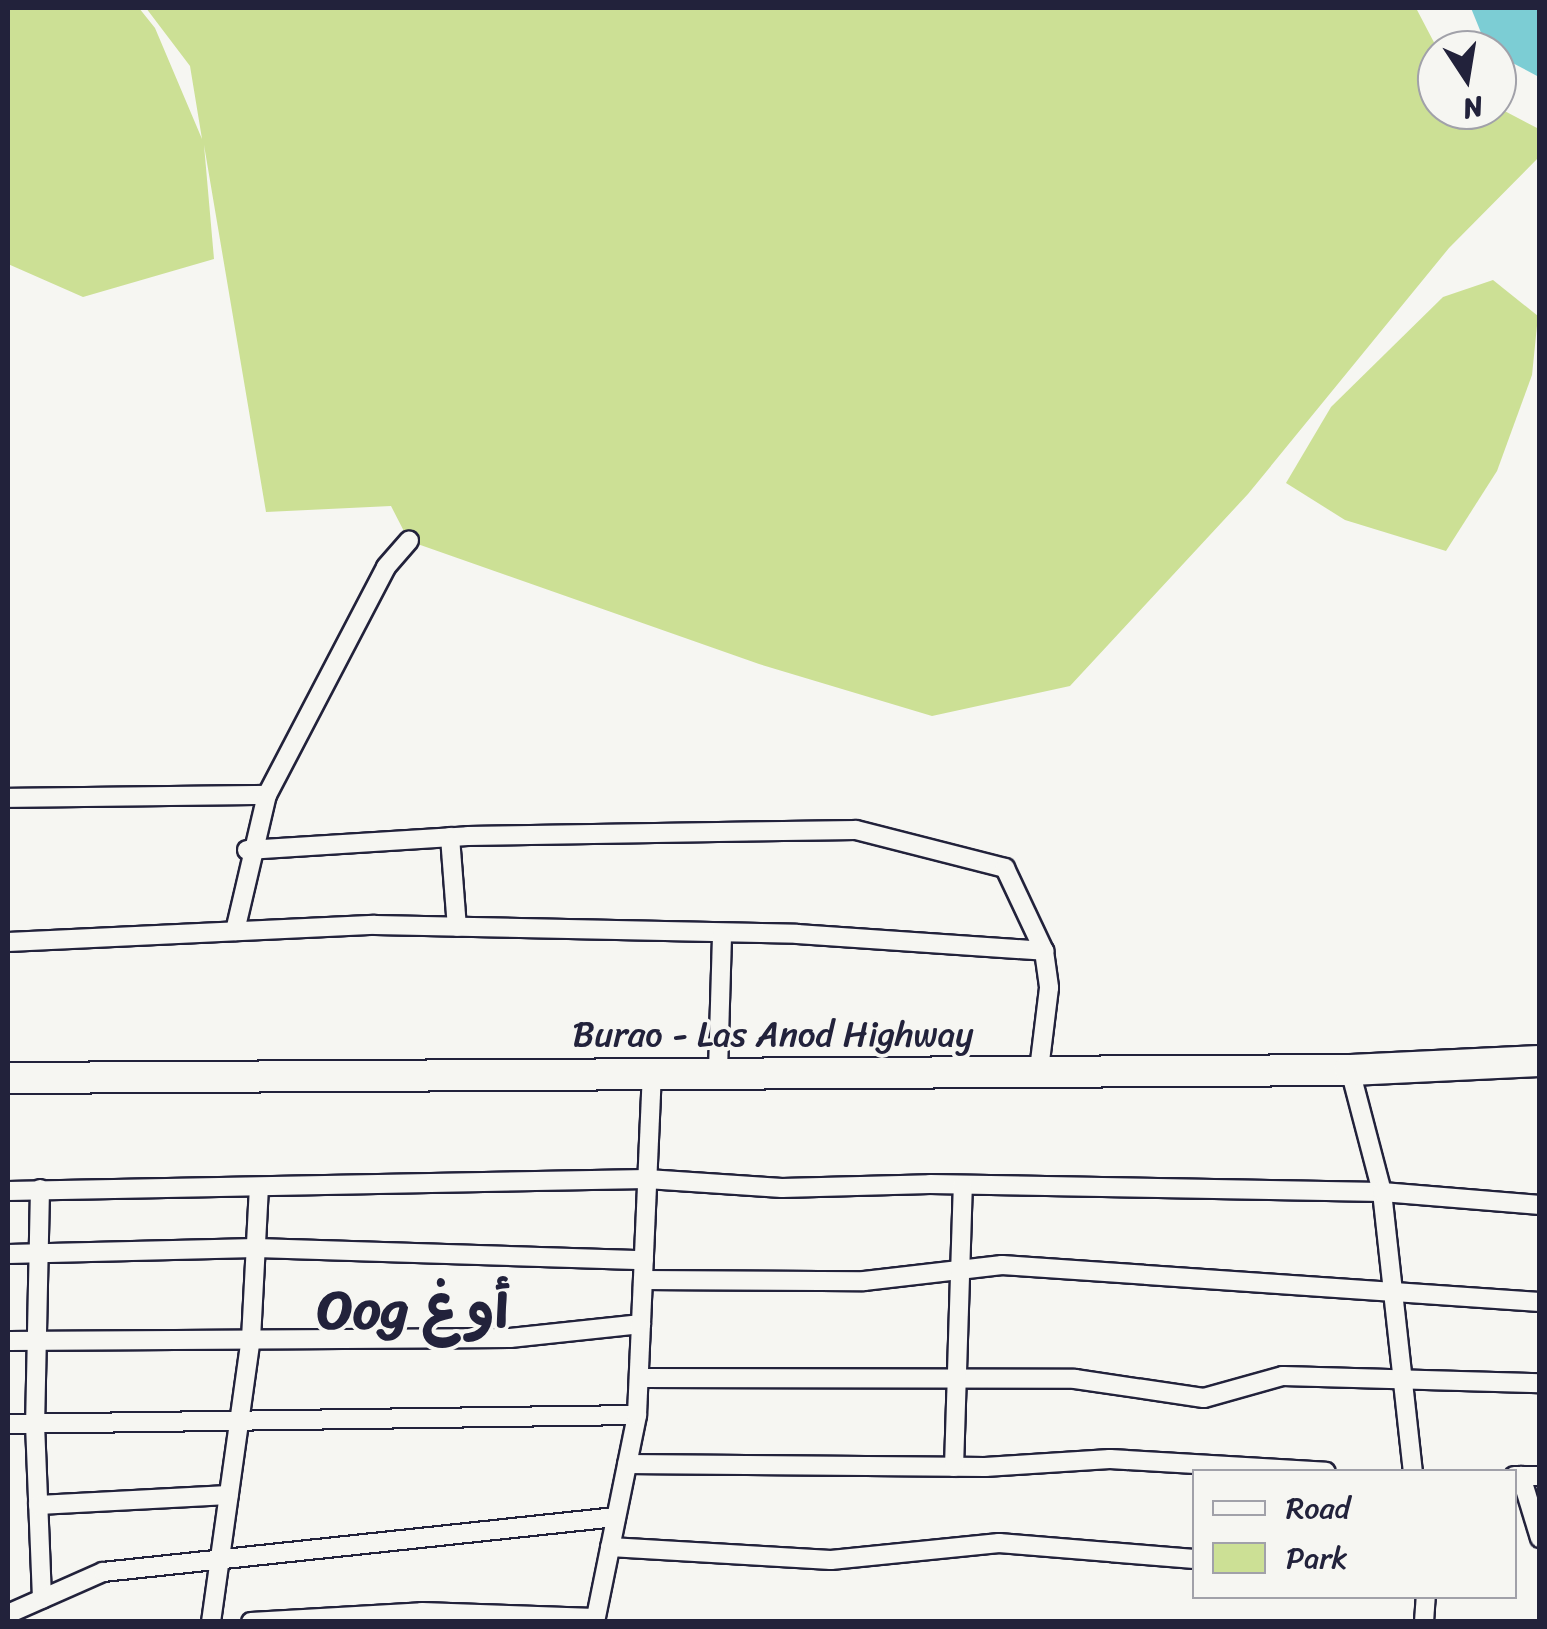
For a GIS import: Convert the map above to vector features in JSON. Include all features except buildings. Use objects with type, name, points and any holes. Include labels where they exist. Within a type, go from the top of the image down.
[{"type":"highway","name":"Burao - Las Anod Highway","points":[[8,1078],[1350,1070],[1540,1061]]},
{"type":"street","points":[[235,932],[251,850],[267,795],[386,567],[409,541]]},
{"type":"street","points":[[8,798],[267,795]]},
{"type":"street","points":[[251,850],[450,837],[856,830],[1005,868],[1044,951],[1049,988],[1039,1069]]},
{"type":"street","points":[[450,837],[457,927]]},
{"type":"street","points":[[8,942],[457,927],[722,933],[1044,951]]},
{"type":"street","points":[[718,1072],[722,933]]},
{"type":"street","points":[[1350,1070],[1382,1192],[1414,1469]]},
{"type":"street","points":[[251,1622],[422,1612],[595,1620],[637,1415],[652,1072]]},
{"type":"street","points":[[8,1191],[648,1179],[782,1188],[963,1184],[1382,1192],[1540,1205]]},
{"type":"street","points":[[954,1468],[963,1184]]},
{"type":"street","points":[[211,1622],[251,1339],[259,1188]]},
{"type":"street","points":[[40,1189],[35,1424],[42,1598]]},
{"type":"street","points":[[8,1254],[256,1248],[644,1260]]},
{"type":"street","points":[[643,1280],[864,1280],[1002,1264],[1395,1295],[1540,1302]]},
{"type":"street","points":[[8,1341],[510,1338],[641,1324]]},
{"type":"street","points":[[639,1378],[1075,1379],[1204,1398],[1283,1376],[1540,1383]]},
{"type":"street","points":[[8,1424],[637,1415]]},
{"type":"street","points":[[627,1464],[954,1468],[1110,1459],[1276,1469]]},
{"type":"street","points":[[1525,1476],[1540,1538]]},
{"type":"street","points":[[38,1505],[229,1495]]},
{"type":"street","points":[[8,1614],[103,1572],[616,1518]]},
{"type":"street","points":[[610,1548],[830,1560],[998,1542],[1192,1559]]},
{"type":"green space","points":[[8,8],[139,8],[155,28],[202,139],[190,66],[146,8],[1416,8],[1428,30],[1417,30],[1417,130],[1517,130],[1517,117],[1539,129],[1539,157],[1449,248],[1248,494],[1070,686],[932,716],[759,664],[409,541],[391,506],[266,512],[204,145],[214,259],[83,297],[8,264]]},
{"type":"green space","points":[[1493,280],[1538,316],[1532,375],[1497,471],[1446,551],[1345,520],[1286,483],[1331,407],[1443,297]]},
{"type":"water","points":[[1471,8],[1539,8],[1539,77],[1517,65],[1517,30],[1480,30]]},
{"type":"district","name":"Oog أوغ","points":[[413,1310]]}]
